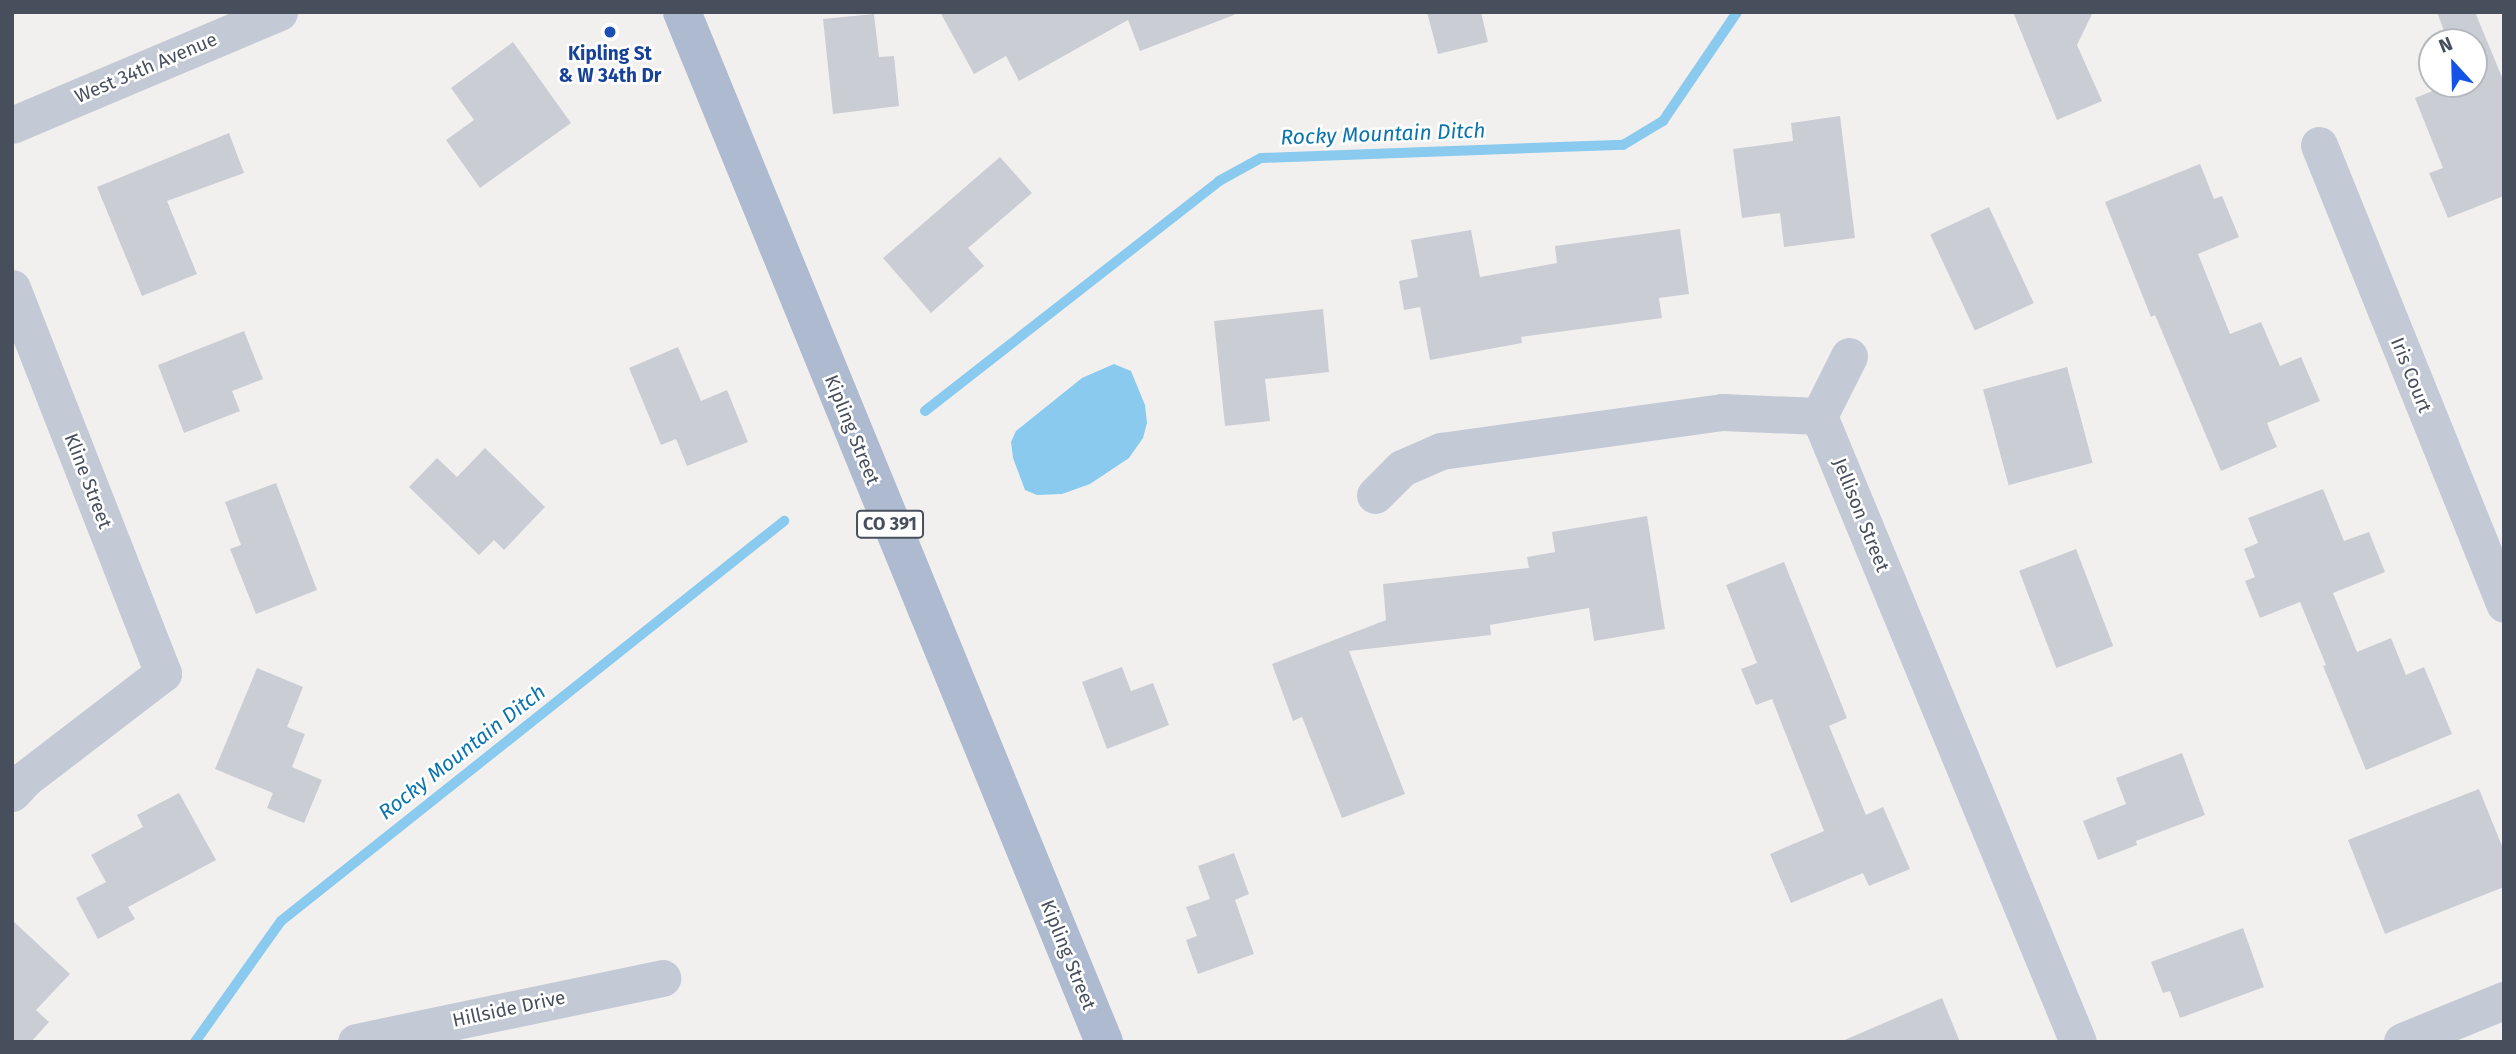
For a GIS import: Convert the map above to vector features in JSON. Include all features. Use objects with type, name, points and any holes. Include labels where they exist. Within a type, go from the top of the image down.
[{"type":"main road","name":"Kipling Street","points":[[682,12],[1104,1042]]},
{"type":"street","name":"West 34th Avenue","points":[[12,125],[279,12]]},
{"type":"street","name":"Iris Court","points":[[2319,145],[2504,604]]},
{"type":"street","name":"Kline Street","points":[[12,288],[163,673],[25,779],[12,793]]},
{"type":"street","points":[[1375,495],[1402,468],[1441,451],[1722,412],[1819,416],[1849,356]]},
{"type":"street","name":"Jellison Street","points":[[1819,416],[2078,1042]]},
{"type":"street","name":"Hillside Drive","points":[[356,1042],[662,978]]},
{"type":"street","points":[[2403,1042],[2504,1001]]},
{"type":"water","points":[[1114,364],[1131,371],[1145,405],[1147,423],[1143,438],[1129,458],[1090,484],[1062,494],[1037,495],[1025,490],[1013,458],[1011,442],[1016,431],[1082,378]]},
{"type":"building","points":[[940,12],[1234,12],[1234,15],[1140,51],[1128,20],[1019,81],[1006,56],[974,74]]},
{"type":"building","points":[[1427,12],[1481,12],[1488,42],[1438,54]]},
{"type":"building","points":[[2013,12],[2093,12],[2077,45],[2102,101],[2057,120]]},
{"type":"building","points":[[2437,12],[2475,12],[2482,28],[2443,28]]},
{"type":"building","points":[[874,14],[879,57],[894,56],[899,106],[833,114],[823,19]]},
{"type":"building","points":[[513,42],[571,123],[480,188],[446,140],[474,120],[451,88]]},
{"type":"building","points":[[2488,43],[2504,82],[2504,196],[2448,218],[2429,173],[2443,168],[2415,98],[2488,98]]},
{"type":"building","points":[[1840,116],[1855,238],[1784,247],[1780,213],[1742,218],[1733,149],[1793,141],[1791,123]]},
{"type":"building","points":[[229,133],[244,173],[167,201],[197,274],[142,296],[97,187]]},
{"type":"building","points":[[1000,157],[1032,193],[968,248],[984,266],[931,313],[883,258]]},
{"type":"building","points":[[2200,164],[2214,199],[2222,196],[2239,237],[2198,254],[2230,334],[2261,322],[2280,366],[2301,357],[2320,401],[2267,423],[2277,447],[2221,471],[2155,315],[2151,317],[2105,202]]},
{"type":"building","points":[[1989,207],[2034,303],[1975,331],[1930,234]]},
{"type":"building","points":[[1680,229],[1689,294],[1659,298],[1662,318],[1521,337],[1522,343],[1430,360],[1420,307],[1404,310],[1399,281],[1418,277],[1411,240],[1471,230],[1480,277],[1557,263],[1555,246]]},
{"type":"building","points":[[1323,309],[1329,372],[1265,379],[1270,421],[1225,426],[1214,321]]},
{"type":"building","points":[[244,331],[263,379],[232,391],[240,411],[184,433],[158,365]]},
{"type":"building","points":[[678,347],[701,401],[727,390],[748,442],[687,466],[676,439],[661,445],[629,368]]},
{"type":"building","points":[[2067,367],[2093,463],[2009,485],[1983,390]]},
{"type":"building","points":[[485,448],[545,507],[504,550],[494,540],[479,555],[409,487],[437,458],[457,477]]},
{"type":"building","points":[[276,483],[317,590],[256,614],[230,549],[241,545],[225,502]]},
{"type":"building","points":[[2323,489],[2344,541],[2369,532],[2385,572],[2333,593],[2357,652],[2391,638],[2406,675],[2424,667],[2452,734],[2366,770],[2300,602],[2260,618],[2245,581],[2255,577],[2244,549],[2258,543],[2248,518]]},
{"type":"building","points":[[1647,516],[1665,629],[1594,641],[1589,608],[1490,625],[1491,635],[1349,651],[1405,794],[1342,818],[1302,717],[1293,721],[1272,664],[1386,620],[1383,584],[1529,568],[1527,557],[1555,552],[1552,532]]},
{"type":"building","points":[[2076,549],[2113,646],[2056,668],[2019,571]]},
{"type":"building","points":[[1784,562],[1847,718],[1829,726],[1866,815],[1883,807],[1910,869],[1869,886],[1863,873],[1791,903],[1770,854],[1824,831],[1772,699],[1756,705],[1741,669],[1757,663],[1726,585]]},
{"type":"building","points":[[1122,667],[1131,691],[1153,683],[1169,725],[1107,749],[1082,682]]},
{"type":"building","points":[[257,668],[303,687],[287,727],[305,734],[292,767],[322,780],[304,823],[267,808],[273,793],[215,769]]},
{"type":"building","points":[[2182,753],[2205,815],[2136,841],[2137,845],[2098,860],[2083,821],[2126,804],[2116,778]]},
{"type":"building","points":[[2479,789],[2504,851],[2504,887],[2385,934],[2348,840]]},
{"type":"building","points":[[179,793],[216,860],[128,907],[135,919],[98,939],[76,898],[106,882],[91,855],[143,827],[137,815]]},
{"type":"building","points":[[1234,853],[1249,894],[1235,900],[1254,954],[1198,974],[1186,940],[1197,936],[1186,907],[1210,899],[1198,866]]},
{"type":"building","points":[[12,920],[70,974],[36,1010],[49,1022],[31,1042],[12,1042]]},
{"type":"building","points":[[2243,928],[2264,987],[2180,1018],[2170,991],[2163,993],[2151,962]]},
{"type":"building","points":[[1942,998],[1960,1042],[1840,1042]]},
{"type":"waterway","name":"Rocky Mountain Ditch","points":[[925,411],[1219,181],[1261,158],[1623,145],[1663,121],[1737,12]]},
{"type":"waterway","name":"Rocky Mountain Ditch","points":[[195,1042],[281,921],[784,521]]},
{"type":"place","name":"Kipling St & W 34th Dr","points":[[610,32]]}]
